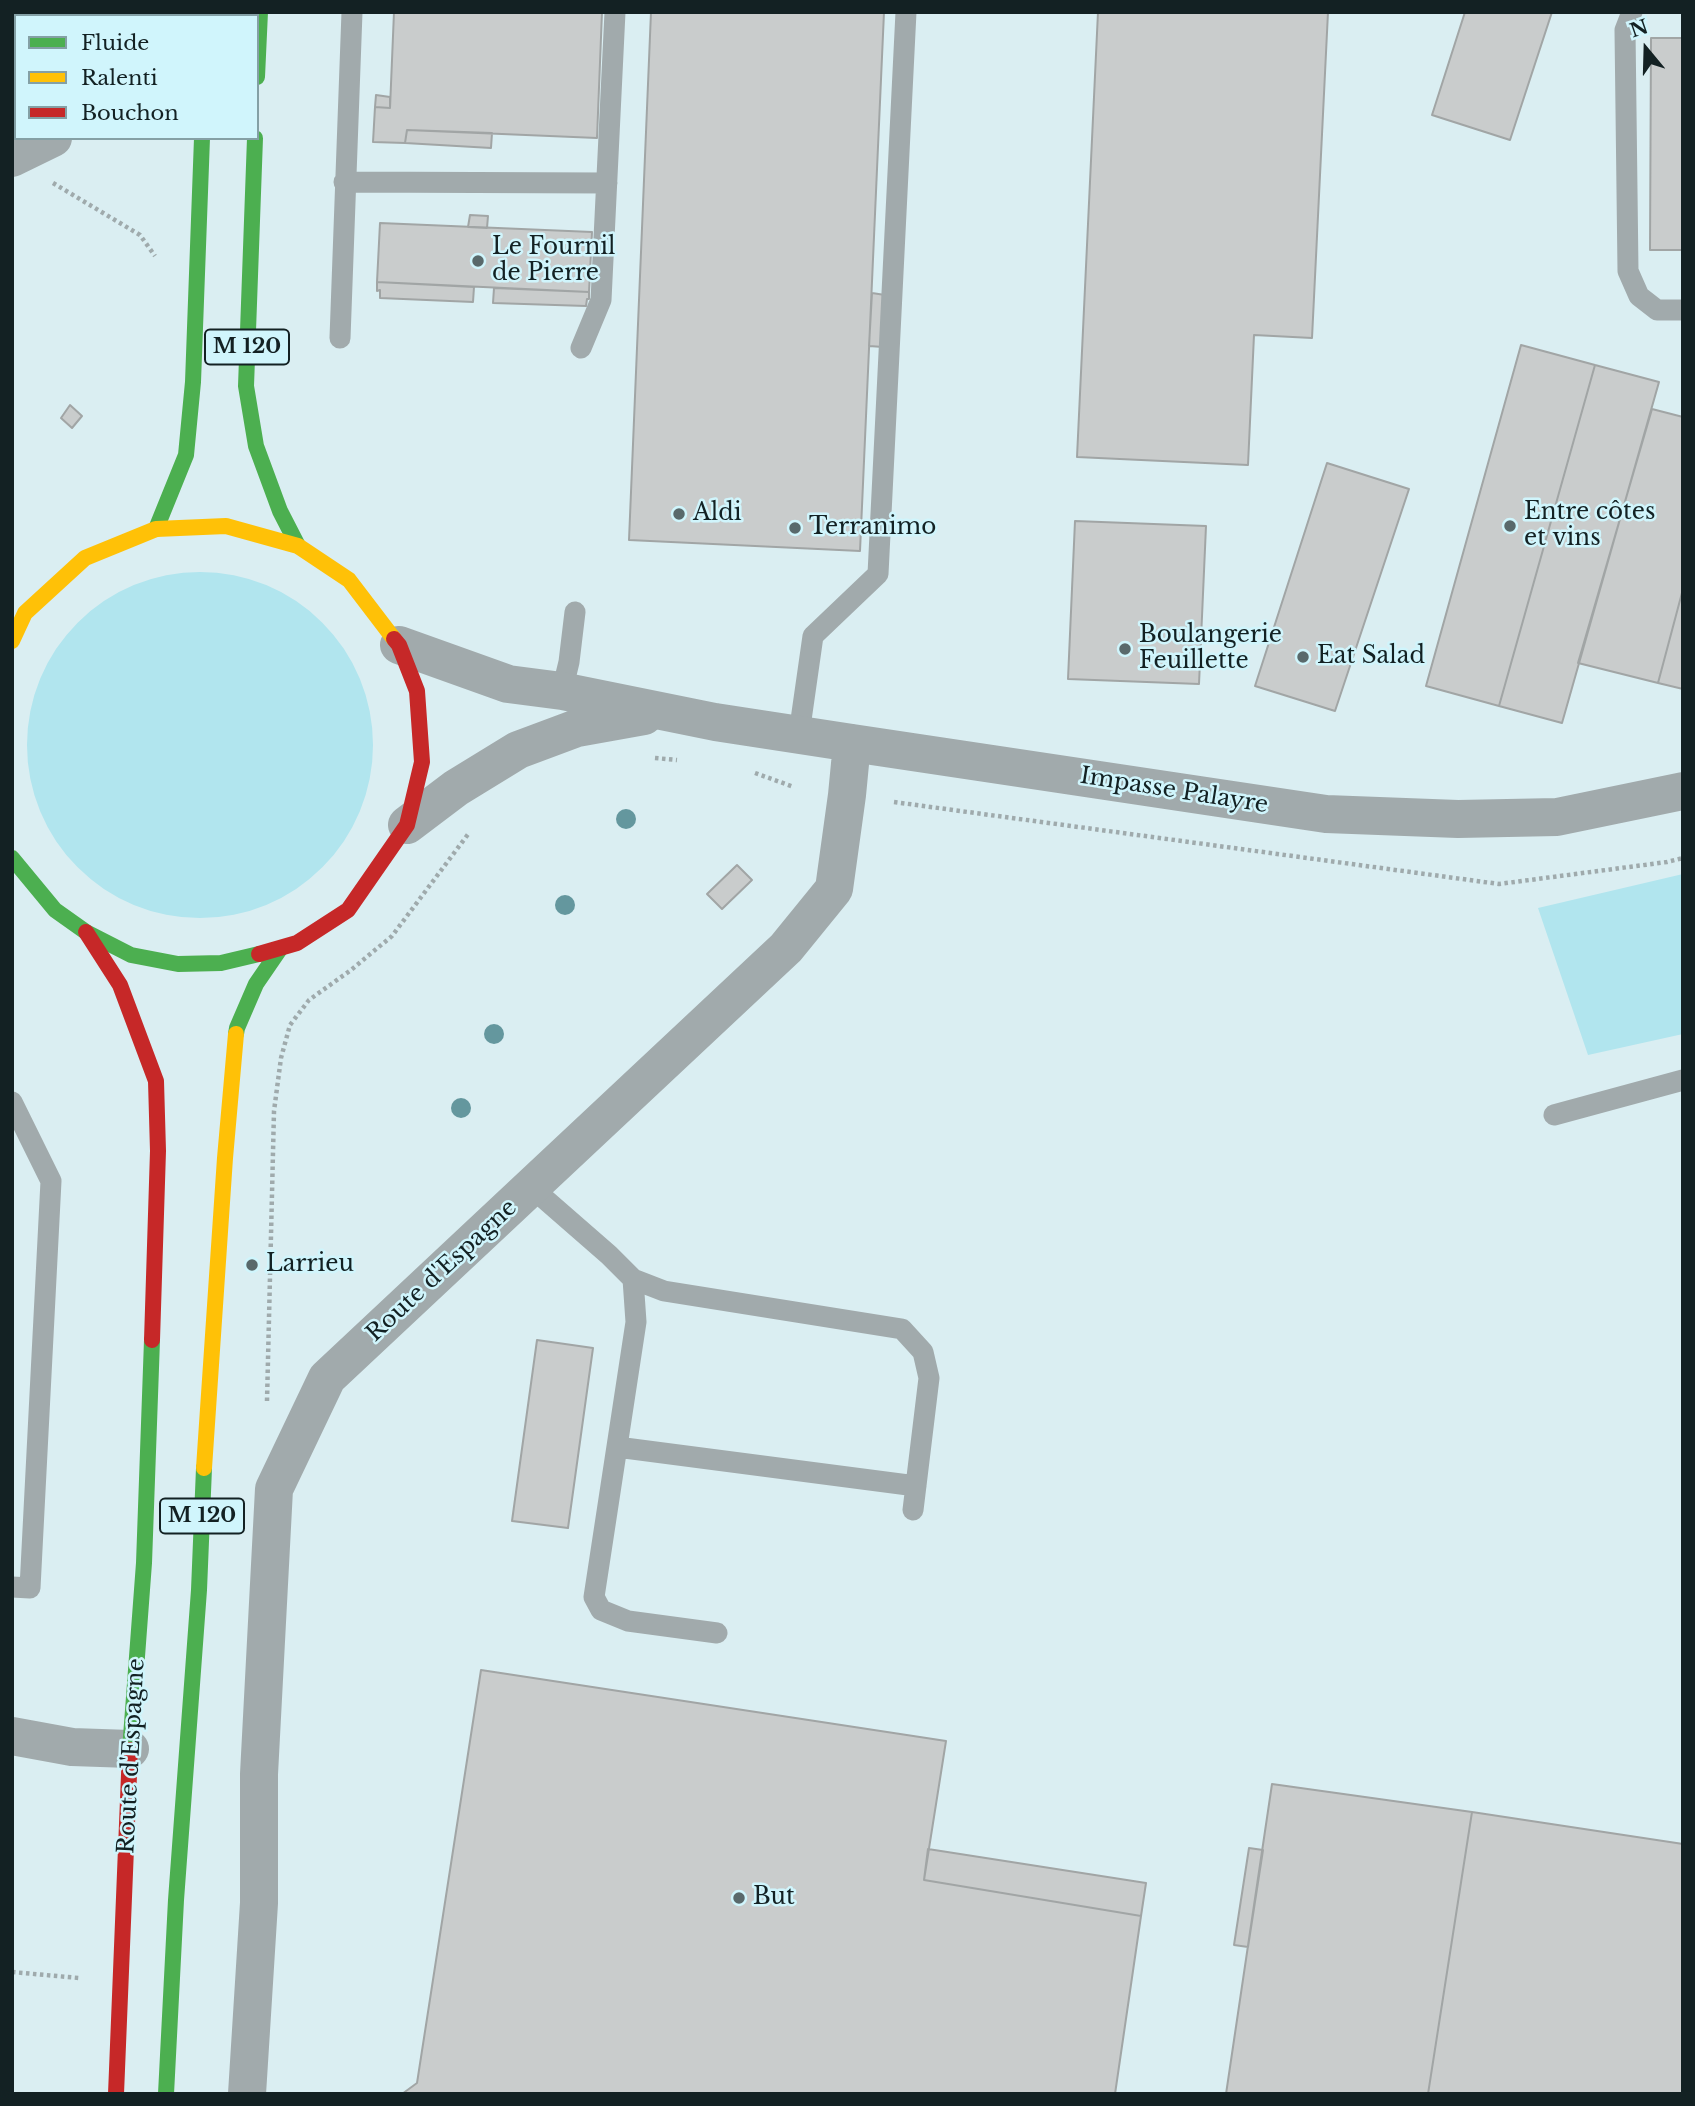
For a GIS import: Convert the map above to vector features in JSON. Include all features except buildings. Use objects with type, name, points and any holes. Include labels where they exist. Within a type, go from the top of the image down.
[{"type":"main road","points":[[259,34],[260,12]]},
{"type":"main road","name":"M 120","points":[[156,529],[186,455],[193,382],[202,140]]},
{"type":"main road","name":"M 120","points":[[255,140],[246,386],[256,446],[280,510],[298,546]]},
{"type":"main road","points":[[12,641],[19,616],[85,558],[156,529],[226,526],[298,546],[349,580],[399,645],[416,691],[422,762],[407,825],[348,910],[298,943],[221,963],[178,964],[131,955],[86,932],[55,910],[12,858]]},
{"type":"main road","name":"Route d'Espagne","points":[[86,932],[120,985],[156,1080],[158,1151],[144,1550],[130,1749],[116,2094]]},
{"type":"main road","name":"M 120","points":[[166,2094],[176,1900],[199,1590],[206,1421],[237,1028],[256,984],[280,949]]},
{"type":"street","points":[[12,158],[49,140]]},
{"type":"street","name":"Impasse Palayre","points":[[399,645],[508,684],[562,691],[667,712],[852,743],[1326,814],[1458,820],[1557,817],[1683,792]]},
{"type":"street","name":"Impasse Palayre","points":[[407,825],[456,788],[518,750],[578,728],[667,712]]},
{"type":"street","name":"Route d'Espagne","points":[[247,2094],[260,1903],[260,1774],[274,1489],[327,1378],[786,948],[834,889],[852,743]]},
{"type":"street","points":[[12,1736],[72,1747],[130,1749]]},
{"type":"lane","points":[[340,338],[352,12]]},
{"type":"lane","points":[[581,348],[601,300],[615,12]]},
{"type":"lane","points":[[799,734],[813,636],[878,574],[905,12]]},
{"type":"lane","points":[[1632,12],[1625,30],[1628,271],[1639,296],[1657,310],[1683,310]]},
{"type":"lane","points":[[344,182],[607,183]]},
{"type":"lane","points":[[562,691],[569,662],[575,612]]},
{"type":"lane","points":[[1555,1115],[1683,1080]]},
{"type":"lane","points":[[12,1102],[51,1181],[30,1588],[12,1587]]},
{"type":"lane","points":[[531,1187],[633,1279],[664,1291],[902,1329],[923,1352],[929,1378],[913,1510]]},
{"type":"lane","points":[[633,1279],[636,1322],[594,1597],[601,1610],[628,1621],[717,1633]]},
{"type":"lane","points":[[617,1447],[916,1486]]},
{"type":"path","points":[[47,180],[140,235],[156,257]]},
{"type":"path","points":[[647,757],[686,761]]},
{"type":"path","points":[[750,771],[794,787]]},
{"type":"path","points":[[266,1409],[274,1111],[281,1058],[290,1025],[309,1000],[392,936],[471,832]]},
{"type":"path","points":[[12,1972],[85,1979]]},
{"type":"shaded area","points":[[183,572],[217,572],[250,579],[282,592],[323,622],[344,649],[360,679],[370,711],[373,745],[370,779],[360,811],[344,841],[323,868],[282,898],[250,911],[217,918],[183,918],[150,911],[118,898],[90,879],[66,855],[47,827],[34,795],[27,762],[27,728],[34,695],[47,663],[66,635],[90,611],[118,592],[150,579]]},
{"type":"shaded area","points":[[1683,874],[1683,1034],[1588,1055],[1538,908]]},
{"type":"traffic: fast","points":[[259,34],[260,12]]},
{"type":"traffic: fast","points":[[156,529],[186,455],[193,382],[202,140]]},
{"type":"traffic: fast","points":[[255,140],[246,386],[256,446],[280,511],[298,546]]},
{"type":"traffic: fast","points":[[12,858],[55,910],[86,932],[131,955],[178,964],[221,963],[259,954]]},
{"type":"traffic: fast","points":[[236,1034],[256,984],[280,949]]},
{"type":"traffic: fast","points":[[130,1750],[144,1563],[152,1340]]},
{"type":"traffic: fast","points":[[166,2094],[176,1900],[199,1590],[204,1468]]},
{"type":"traffic: slow","points":[[12,641],[25,613],[85,558],[156,529],[226,526],[298,546],[349,580],[394,639]]},
{"type":"traffic: slow","points":[[204,1468],[236,1034]]},
{"type":"traffic: jam","points":[[259,954],[297,943],[348,910],[407,825],[422,762],[417,691],[399,645],[394,639]]},
{"type":"traffic: jam","points":[[86,932],[120,985],[156,1081],[158,1151],[152,1340]]},
{"type":"traffic: jam","points":[[116,2094],[130,1750]]},
{"type":"place","name":"Le Fournil de Pierre","points":[[478,261]]},
{"type":"place","name":"Aldi","points":[[679,514]]},
{"type":"place","name":"Entre côtes et vins","points":[[1510,526]]},
{"type":"place","name":"Terranimo","points":[[795,528]]},
{"type":"place","name":"Boulangerie Feuillette","points":[[1125,649]]},
{"type":"place","name":"Eat Salad","points":[[1303,657]]},
{"type":"place","name":"Larrieu","points":[[252,1265]]},
{"type":"place","name":"But","points":[[739,1898]]}]
